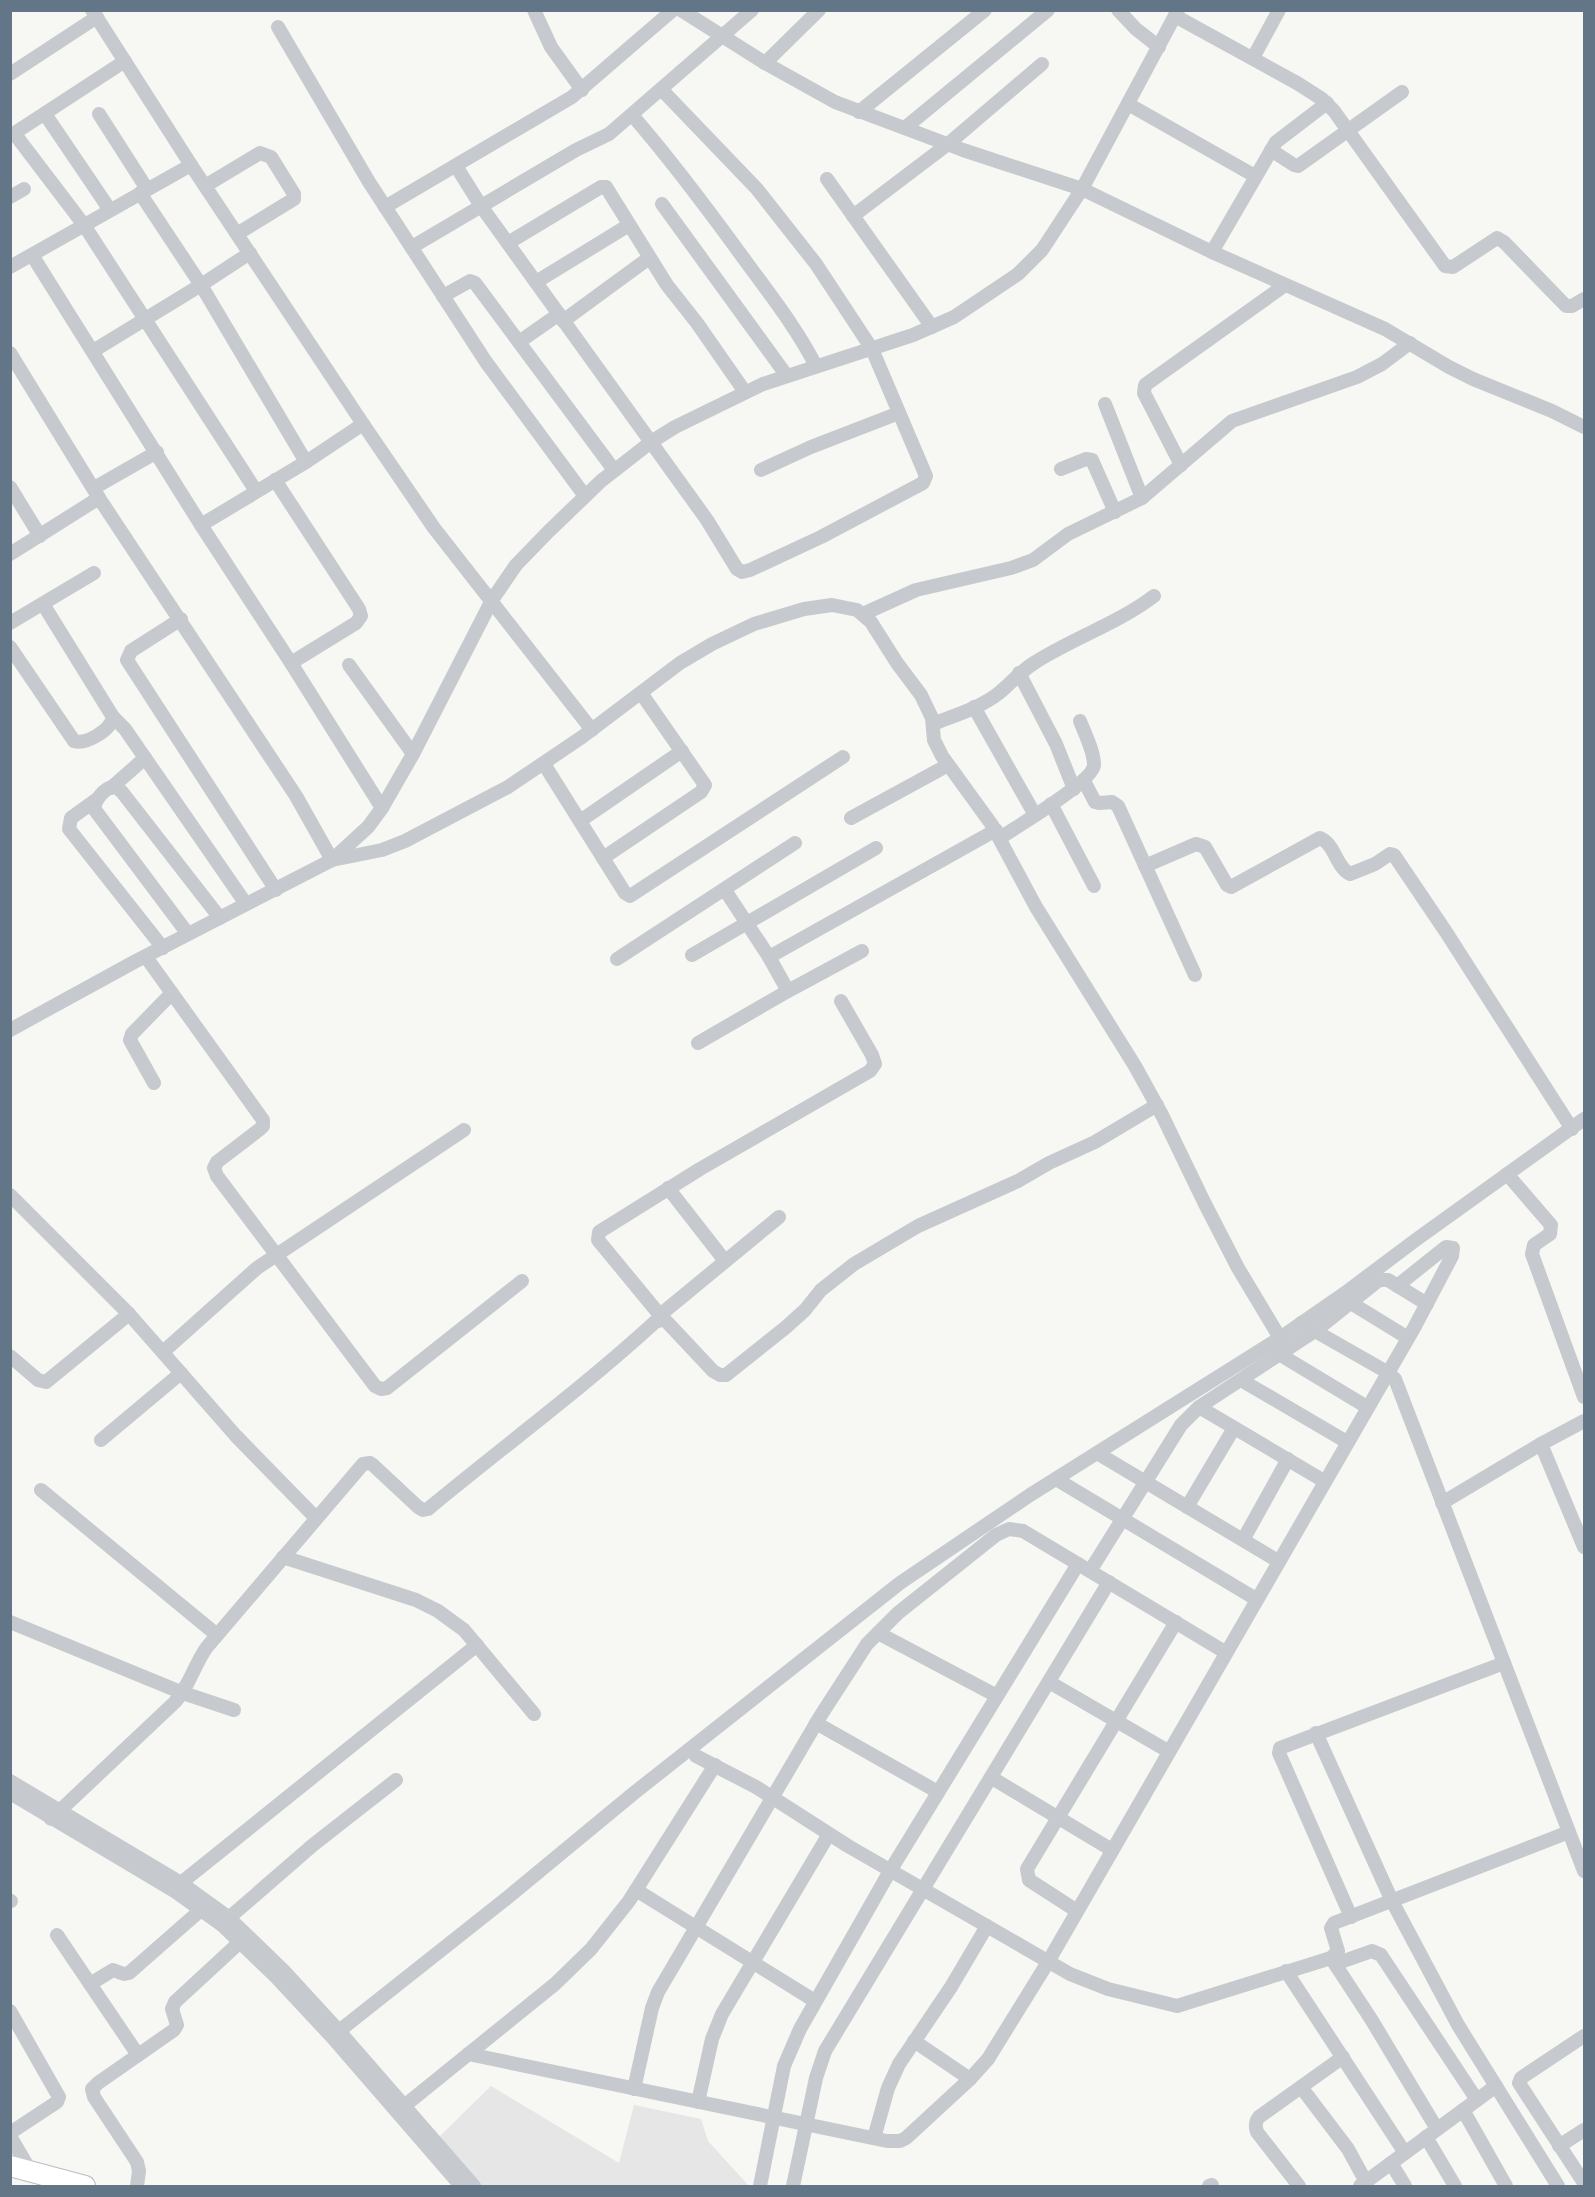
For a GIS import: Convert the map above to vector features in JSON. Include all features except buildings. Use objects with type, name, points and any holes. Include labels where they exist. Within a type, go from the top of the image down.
[{"type":"highway","points":[[10,2166],[85,2187]]},
{"type":"street","points":[[534,10],[551,47],[582,90]]},
{"type":"street","points":[[385,207],[582,90],[673,10]]},
{"type":"street","points":[[681,10],[765,63],[818,93],[860,112],[1082,189],[1212,252],[1362,318],[1473,379],[1552,411],[1584,427]]},
{"type":"street","points":[[412,247],[576,150],[599,140],[632,115],[752,10]]},
{"type":"street","points":[[765,63],[819,10]]},
{"type":"street","points":[[860,112],[985,10]]},
{"type":"street","points":[[906,128],[1048,10]]},
{"type":"street","points":[[1118,10],[1136,29],[1159,47]]},
{"type":"street","points":[[1253,58],[1279,10]]},
{"type":"street","points":[[10,1030],[246,903],[332,860],[356,839],[382,808],[413,754],[492,600],[516,566],[585,496],[651,442],[709,409],[745,392],[816,366],[872,349],[954,317],[1018,274],[1042,250],[1082,189],[1177,13],[1298,83],[1327,103],[1446,266],[1453,267],[1497,238],[1504,242],[1566,306],[1572,306],[1584,299]]},
{"type":"street","points":[[10,74],[94,14],[191,165],[434,528],[592,730]]},
{"type":"street","points":[[278,27],[385,207],[486,362],[585,496]]},
{"type":"street","points":[[125,61],[12,135],[84,225],[256,491]]},
{"type":"street","points":[[854,216],[948,144],[1042,64]]},
{"type":"street","points":[[456,166],[481,206],[719,536],[737,569],[744,572],[821,537],[925,481],[925,471],[872,349],[816,264],[757,189],[661,89]]},
{"type":"street","points":[[1271,150],[1298,166],[1402,92]]},
{"type":"street","points":[[1212,252],[1281,136],[1327,103]]},
{"type":"street","points":[[1128,104],[1256,176]]},
{"type":"street","points":[[45,114],[110,210]]},
{"type":"street","points":[[99,114],[306,462]]},
{"type":"street","points":[[632,115],[667,155],[792,323],[816,366]]},
{"type":"street","points":[[205,186],[260,153],[270,157],[294,195],[294,199],[237,234]]},
{"type":"street","points":[[10,267],[191,165]]},
{"type":"street","points":[[827,179],[932,327]]},
{"type":"street","points":[[508,243],[603,186],[607,188],[649,258],[745,392]]},
{"type":"street","points":[[10,197],[24,189]]},
{"type":"street","points":[[662,204],[787,376]]},
{"type":"street","points":[[536,282],[629,225]]},
{"type":"street","points":[[93,351],[250,253]]},
{"type":"street","points":[[32,255],[382,808]]},
{"type":"street","points":[[519,342],[649,258]]},
{"type":"street","points":[[443,296],[470,281],[474,282],[614,470]]},
{"type":"street","points":[[1181,465],[1144,393],[1145,385],[1285,285]]},
{"type":"street","points":[[863,614],[916,590],[1022,564],[1043,553],[1068,534],[1142,498],[1232,421],[1357,377],[1382,364],[1410,343]]},
{"type":"street","points":[[10,352],[97,493],[296,796],[332,860]]},
{"type":"street","points":[[1105,404],[1142,498]]},
{"type":"street","points":[[761,470],[811,447],[899,413]]},
{"type":"street","points":[[201,525],[306,462],[363,424]]},
{"type":"street","points":[[10,554],[40,536],[157,452]]},
{"type":"street","points":[[1061,469],[1086,459],[1092,460],[1115,512]]},
{"type":"street","points":[[275,480],[359,609],[361,616],[356,624],[291,663]]},
{"type":"street","points":[[10,487],[40,536]]},
{"type":"street","points":[[10,623],[94,573]]},
{"type":"street","points":[[933,724],[974,707],[997,694],[1019,673],[1068,644],[1128,615],[1154,596]]},
{"type":"street","points":[[43,604],[113,717],[125,729],[246,903]]},
{"type":"street","points":[[332,860],[382,850],[405,841],[508,787],[592,730],[694,654],[754,624],[778,615],[832,605],[849,607],[863,614],[871,622],[921,695],[929,710],[934,740],[948,765],[998,834],[1036,907],[1157,1105],[1238,1268],[1280,1338]]},
{"type":"street","points":[[181,619],[131,651],[128,660],[276,890]]},
{"type":"street","points":[[10,647],[74,741],[84,742],[110,725],[113,717]]},
{"type":"street","points":[[350,665],[413,754]]},
{"type":"street","points":[[1019,673],[1079,785],[1095,802],[1112,802],[1118,806],[1195,975]]},
{"type":"street","points":[[603,858],[704,789],[703,781],[641,693]]},
{"type":"street","points":[[974,707],[1035,815]]},
{"type":"street","points":[[769,957],[1035,815],[1079,785],[1092,772],[1094,763],[1080,721]]},
{"type":"street","points":[[580,821],[682,751]]},
{"type":"street","points":[[544,764],[628,896],[843,757]]},
{"type":"street","points":[[145,758],[111,788],[71,818],[69,829],[163,948]]},
{"type":"street","points":[[851,818],[948,765]]},
{"type":"street","points":[[111,788],[117,788],[122,792],[220,918]]},
{"type":"street","points":[[96,800],[95,810],[188,934]]},
{"type":"street","points":[[1051,804],[1094,886]]},
{"type":"street","points":[[1145,866],[1196,844],[1201,844],[1227,885],[1231,887],[1318,839],[1326,842],[1344,870],[1350,874],[1375,864],[1390,854],[1394,855],[1572,1129]]},
{"type":"street","points":[[617,959],[795,843]]},
{"type":"street","points":[[692,955],[876,848]]},
{"type":"street","points":[[725,890],[748,923],[788,991]]},
{"type":"street","points":[[698,1043],[862,951]]},
{"type":"street","points":[[146,957],[264,1123],[260,1129],[217,1162],[214,1168],[217,1176],[375,1386],[381,1389],[387,1388],[522,1281]]},
{"type":"street","points":[[154,1083],[131,1044],[131,1037],[172,993]]},
{"type":"street","points":[[841,1001],[872,1055],[875,1064],[873,1068],[668,1188],[601,1229],[598,1236],[598,1240],[662,1318],[713,1371],[720,1375],[726,1375],[792,1322],[821,1290],[854,1264],[918,1226],[1018,1181],[1049,1163],[1095,1142],[1157,1105]]},
{"type":"street","points":[[339,2031],[507,1898],[634,1792],[909,1576],[1056,1479],[1280,1338],[1584,1119]]},
{"type":"street","points":[[163,1352],[242,1280],[465,1130]]},
{"type":"street","points":[[1507,1174],[1552,1228],[1548,1236],[1534,1245],[1532,1254],[1584,1397]]},
{"type":"street","points":[[668,1188],[725,1261]]},
{"type":"street","points":[[10,1195],[129,1314],[242,1443],[316,1518]]},
{"type":"street","points":[[55,1815],[183,1693],[201,1656],[217,1635],[360,1466],[366,1462],[373,1464],[418,1508],[428,1509],[490,1457],[578,1390],[725,1261],[779,1217]]},
{"type":"street","points":[[468,2054],[894,2142],[906,2138],[970,2079],[988,2059],[1048,1962],[1408,1338],[1452,1256],[1453,1248],[1446,1247],[1397,1286]]},
{"type":"street","points":[[760,2187],[784,2066],[815,2001],[890,1871],[997,1696],[1084,1567],[1122,1520],[1181,1425],[1199,1407],[1315,1331],[1381,1279],[1388,1280],[1427,1304]]},
{"type":"street","points":[[1351,1303],[1408,1338]]},
{"type":"street","points":[[10,1356],[38,1380],[46,1382],[129,1314]]},
{"type":"street","points":[[1301,1323],[1387,1372],[1395,1379],[1504,1663],[1576,1838],[1584,1871]]},
{"type":"street","points":[[1279,1354],[1367,1407]]},
{"type":"street","points":[[101,1440],[181,1374]]},
{"type":"street","points":[[1241,1380],[1347,1442]]},
{"type":"street","points":[[1199,1407],[1324,1481]]},
{"type":"street","points":[[1442,1503],[1584,1421]]},
{"type":"street","points":[[1187,1507],[1234,1428]]},
{"type":"street","points":[[1541,1444],[1584,1547]]},
{"type":"street","points":[[1097,1453],[1278,1561]]},
{"type":"street","points":[[1243,1540],[1288,1459]]},
{"type":"street","points":[[1056,1479],[1256,1599]]},
{"type":"street","points":[[41,1490],[217,1635]]},
{"type":"street","points":[[634,2089],[652,2008],[658,1992],[816,1723],[850,1670],[878,1633],[898,1613],[1003,1530],[1023,1531],[1225,1652]]},
{"type":"street","points":[[283,1557],[428,1605],[456,1623],[534,1714]]},
{"type":"street","points":[[793,2187],[816,2078],[825,2051],[1109,1582]]},
{"type":"street","points":[[10,1622],[183,1693],[234,1710]]},
{"type":"street","points":[[1077,1911],[1029,1880],[1028,1866],[1176,1622]]},
{"type":"street","points":[[878,1633],[997,1696]]},
{"type":"street","points":[[181,1883],[477,1645]]},
{"type":"street","points":[[1352,1917],[1279,1753],[1283,1746],[1504,1663]]},
{"type":"street","points":[[1049,1682],[1168,1751]]},
{"type":"street","points":[[816,1723],[938,1792]]},
{"type":"street","points":[[1316,1733],[1392,1901],[1458,2025],[1558,2187]]},
{"type":"street","points":[[696,1756],[773,1798],[890,1871],[1082,1980],[1173,2006],[1286,1971],[1372,1951],[1381,1954],[1477,2100]]},
{"type":"street","points":[[400,2109],[573,1968],[609,1928],[636,1890],[715,1766]]},
{"type":"street","points":[[992,1778],[1112,1850]]},
{"type":"street","points":[[225,1921],[313,1845],[396,1780]]},
{"type":"street","points":[[10,1781],[55,1815],[202,1909],[225,1921],[240,1942],[276,1977],[474,2187]]},
{"type":"street","points":[[10,1793],[181,1883],[283,1970],[339,2031],[461,2187]]},
{"type":"street","points":[[698,2102],[715,2031],[722,2014],[829,1834]]},
{"type":"street","points":[[1333,1960],[1338,1948],[1331,1926],[1334,1923],[1576,1838]]},
{"type":"street","points":[[636,1890],[754,1961],[815,2001]]},
{"type":"street","points":[[90,1984],[113,1970],[124,1974],[129,1973],[202,1909]]},
{"type":"street","points":[[874,2138],[892,2077],[951,1987],[987,1926]]},
{"type":"street","points":[[57,1935],[138,2055]]},
{"type":"street","points":[[137,2187],[139,2171],[135,2158],[92,2092],[98,2083],[174,2030],[177,2025],[172,2009],[175,2002],[240,1942]]},
{"type":"street","points":[[1333,1960],[1371,2019],[1431,2133],[1455,2187]]},
{"type":"street","points":[[1286,1971],[1405,2153]]},
{"type":"street","points":[[10,2011],[59,2097],[57,2102],[10,2134],[31,2172]]},
{"type":"street","points":[[1584,2036],[1519,2080],[1520,2086],[1584,2183]]},
{"type":"street","points":[[914,2042],[970,2079]]},
{"type":"street","points":[[1299,2187],[1257,2132],[1255,2126],[1259,2117],[1343,2057]]},
{"type":"street","points":[[1301,2087],[1343,2141],[1363,2184],[1496,2086]]},
{"type":"street","points":[[1463,2110],[1506,2187]]},
{"type":"street","points":[[1559,2146],[1584,2130]]},
{"type":"street","points":[[1391,2163],[1405,2187]]},
{"type":"shaded area","points":[[491,2086],[619,2163],[634,2105],[701,2119],[708,2141],[749,2186],[477,2186],[435,2141]]}]
